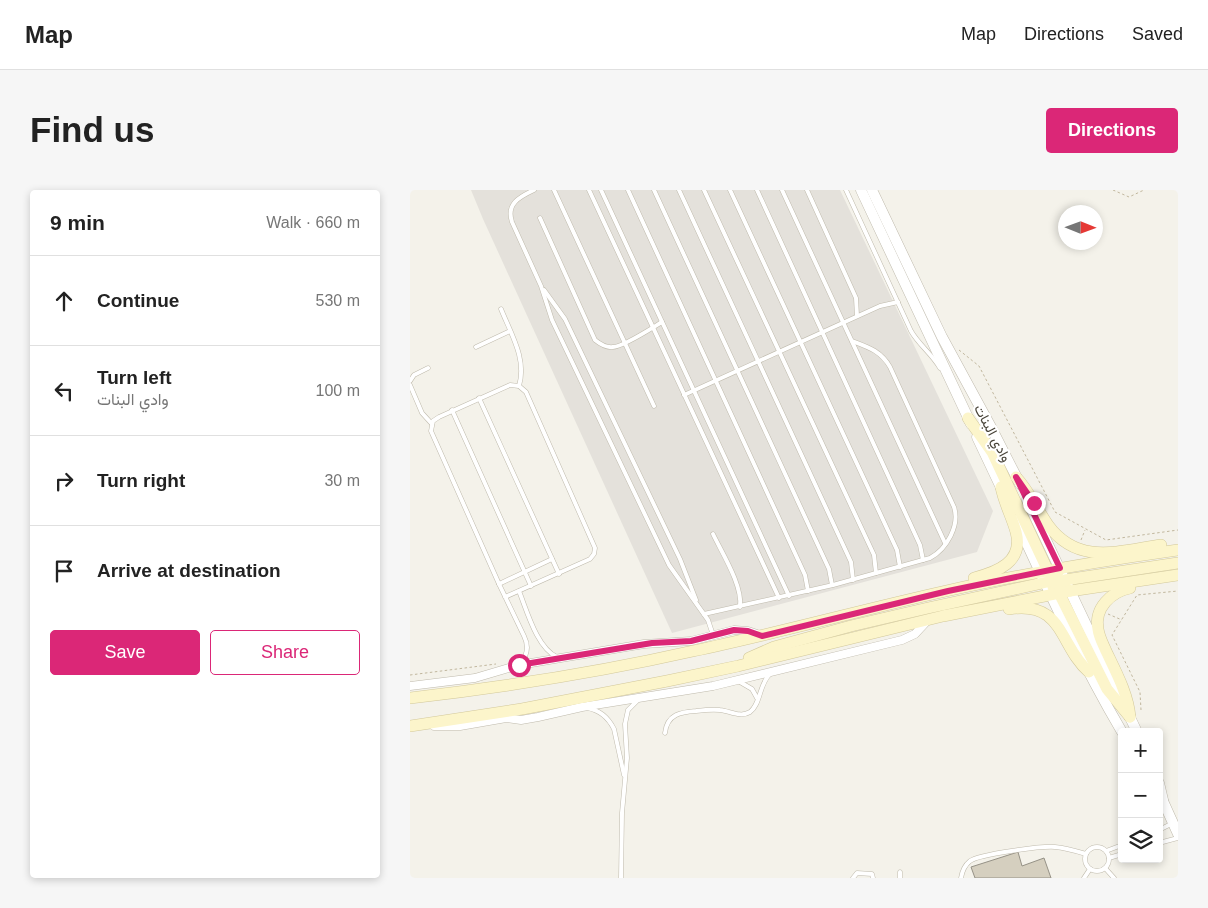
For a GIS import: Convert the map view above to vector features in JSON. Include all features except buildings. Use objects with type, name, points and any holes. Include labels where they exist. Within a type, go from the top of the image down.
[{"type":"main road","points":[[968,418],[985,440],[996,459],[1107,689],[1130,718]]},
{"type":"main road","points":[[1016,477],[1053,531],[1064,542],[1077,550],[1095,553],[1178,543]]},
{"type":"main road","points":[[948,591],[971,579],[998,571],[1015,554],[1017,547],[1016,532],[1001,487]]},
{"type":"main road","points":[[738,666],[764,651],[822,634],[928,608],[1055,581],[1178,550]]},
{"type":"main road","points":[[413,725],[532,707],[685,678],[944,616],[1055,581],[1178,562]]},
{"type":"main road","points":[[410,698],[604,669],[762,636],[948,591],[1055,581],[1178,575]]},
{"type":"main road","points":[[1130,718],[1126,696],[1098,630],[1100,610],[1107,600],[1122,590],[1178,580]]},
{"type":"main road","points":[[944,616],[970,617],[1017,608],[1036,610],[1053,620],[1060,627],[1078,661],[1089,672]]},
{"type":"main road","points":[[410,704],[451,693]]},
{"type":"street","name":"وادي البنات","points":[[861,190],[1001,487],[1055,581]]},
{"type":"street","name":"وادي البنات","points":[[872,190],[938,331],[1016,477],[1089,672],[1120,728]]},
{"type":"street","points":[[413,725],[446,727],[506,718],[527,719],[735,681],[906,639],[920,630],[928,620]]},
{"type":"street","points":[[410,686],[475,678],[516,666],[652,643],[691,641],[728,631],[741,630],[762,636]]},
{"type":"street","points":[[1130,718],[1134,728]]},
{"type":"street","points":[[1163,802],[1178,836]]},
{"type":"lane","points":[[534,190],[516,200],[510,214],[541,286],[554,325],[669,565],[704,614],[714,635]]},
{"type":"lane","points":[[554,190],[654,406]]},
{"type":"lane","points":[[589,190],[779,598]]},
{"type":"lane","points":[[601,190],[789,596]]},
{"type":"lane","points":[[628,190],[805,575],[808,591]]},
{"type":"lane","points":[[654,190],[829,569],[832,585]]},
{"type":"lane","points":[[679,190],[851,562],[853,580]]},
{"type":"lane","points":[[704,190],[874,555],[876,573]]},
{"type":"lane","points":[[730,190],[897,550],[900,567]]},
{"type":"lane","points":[[757,190],[920,545],[923,560]]},
{"type":"lane","points":[[782,190],[945,543]]},
{"type":"lane","points":[[807,190],[856,298],[857,316]]},
{"type":"lane","points":[[846,190],[914,337],[935,361],[956,392]]},
{"type":"lane","points":[[540,218],[595,340],[602,345],[618,347],[662,322]]},
{"type":"lane","points":[[541,286],[560,311],[569,328],[678,554],[698,605]]},
{"type":"lane","points":[[684,395],[883,304],[898,302]]},
{"type":"lane","points":[[501,309],[522,362],[519,386]]},
{"type":"lane","points":[[476,347],[510,331]]},
{"type":"lane","points":[[704,614],[789,596],[923,560],[934,556],[955,527],[955,510],[890,367],[879,353],[852,341]]},
{"type":"lane","points":[[428,368],[414,375],[410,383],[422,413],[432,424],[432,435],[527,642],[526,655],[516,666]]},
{"type":"lane","points":[[432,424],[439,417],[479,398],[510,385],[519,386],[526,392],[530,400],[595,548],[594,554],[590,559],[505,597]]},
{"type":"lane","points":[[479,398],[559,574]]},
{"type":"lane","points":[[452,410],[531,586]]},
{"type":"lane","points":[[713,534],[739,590],[740,607]]},
{"type":"lane","points":[[499,584],[552,559]]},
{"type":"lane","points":[[519,591],[542,645],[550,653],[560,658]]},
{"type":"lane","points":[[665,733],[672,716],[679,713],[719,709],[741,715],[746,714],[753,709],[764,681],[776,670]]},
{"type":"lane","points":[[735,681],[749,686],[757,700]]},
{"type":"lane","points":[[621,878],[627,758],[626,714],[632,705],[644,697]]},
{"type":"lane","points":[[582,708],[596,710],[610,722],[614,729],[625,777]]},
{"type":"lane","points":[[1163,828],[1173,823]]},
{"type":"lane","points":[[1163,842],[1178,836]]},
{"type":"lane","points":[[1106,851],[1118,846]]},
{"type":"lane","points":[[960,878],[970,861],[981,856],[1048,847],[1086,854]]},
{"type":"lane","points":[[1095,847],[1106,851],[1109,858],[1108,865],[1097,872],[1090,869],[1085,862],[1086,854],[1095,847]]},
{"type":"lane","points":[[1109,858],[1118,855]]},
{"type":"lane","points":[[1105,868],[1114,878]]},
{"type":"lane","points":[[1084,878],[1090,869]]},
{"type":"lane","points":[[900,872],[900,878]]},
{"type":"lane","points":[[853,878],[856,873],[863,873],[872,874],[873,878]]},
{"type":"path","points":[[1113,190],[1129,197],[1144,190]]},
{"type":"path","points":[[958,349],[979,366],[1055,512],[1106,540],[1178,530]]},
{"type":"path","points":[[1141,710],[1140,692],[1112,635],[1137,595],[1178,591]]},
{"type":"path","points":[[1100,610],[1122,620]]},
{"type":"path","points":[[410,675],[502,663],[516,666]]},
{"type":"shaded area","points":[[471,190],[840,190],[993,511],[977,552],[672,633]]},
{"type":"route","points":[[519,665],[652,643],[691,641],[734,630],[748,631],[762,636],[948,591],[1060,568],[1016,477],[1034,503]]}]
